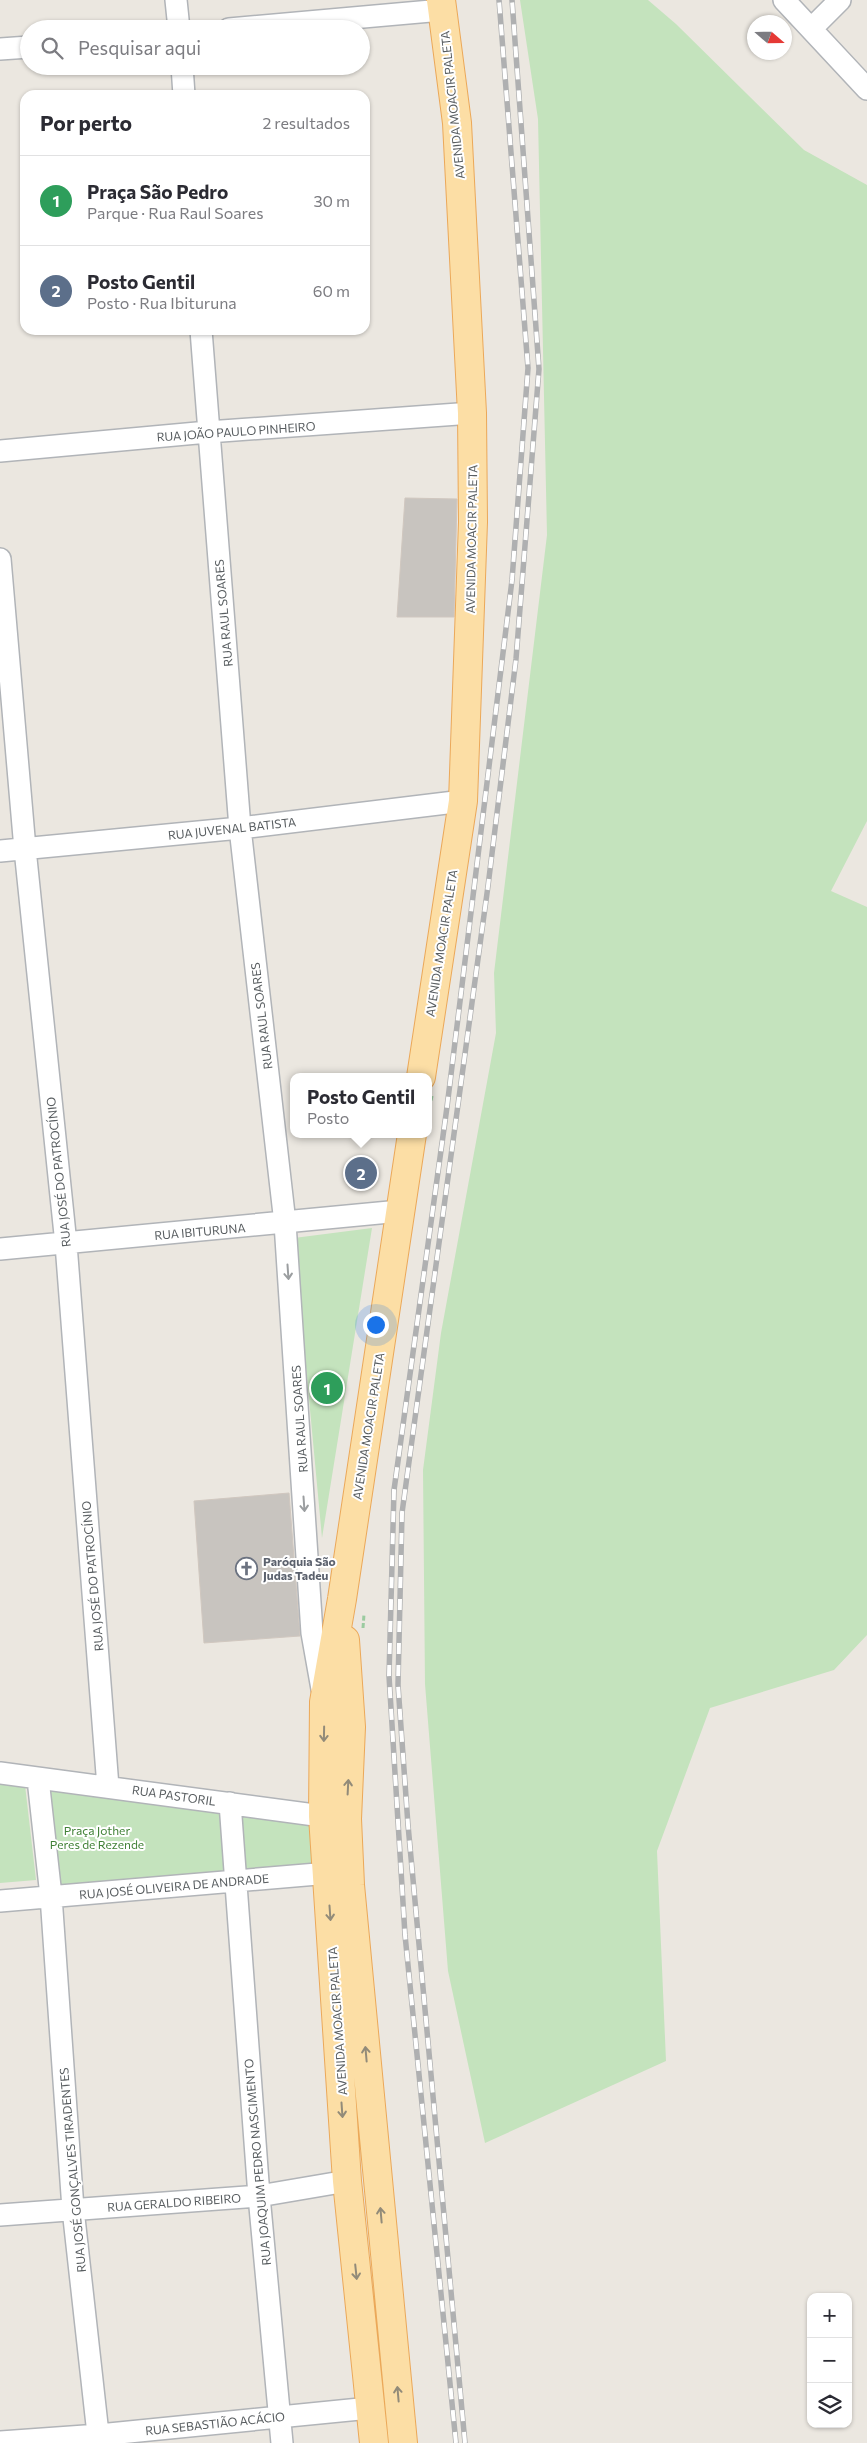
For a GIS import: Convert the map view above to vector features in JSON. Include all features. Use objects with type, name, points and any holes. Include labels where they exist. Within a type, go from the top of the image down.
[{"type":"main road","name":"AVENIDA MOACIR PALETA","points":[[422,1073],[463,801],[473,522],[472,413],[456,123],[442,5]]},
{"type":"main road","name":"AVENIDA MOACIR PALETA","points":[[335,1818],[351,1726],[353,1602],[400,1211],[411,1138]]},
{"type":"main road","name":"AVENIDA MOACIR PALETA","points":[[353,1602],[324,1702],[338,1872],[347,2181],[374,2443]]},
{"type":"main road","name":"AVENIDA MOACIR PALETA","points":[[338,1872],[403,2443]]},
{"type":"street","points":[[176,0],[178,20]]},
{"type":"street","points":[[784,0],[867,89]]},
{"type":"street","points":[[812,28],[840,0]]},
{"type":"street","points":[[309,20],[442,5]]},
{"type":"street","points":[[0,49],[20,48]]},
{"type":"street","points":[[183,75],[184,90]]},
{"type":"street","name":"RUA RAUL SOARES","points":[[201,335],[240,828],[285,1223],[312,1633],[324,1702]]},
{"type":"street","name":"RUA JOÃO PAULO PINHEIRO","points":[[0,451],[208,432],[472,413]]},
{"type":"street","name":"RUA JOSÉ DO PATROCÍNIO","points":[[0,559],[25,849],[66,1244],[108,1786]]},
{"type":"street","name":"RUA JUVENAL BATISTA","points":[[0,851],[240,828],[463,801]]},
{"type":"street","name":"RUA IBITURUNA","points":[[0,1249],[400,1211]]},
{"type":"street","name":"RUA PASTORIL","points":[[0,1773],[335,1818]]},
{"type":"street","name":"RUA JOSÉ GONÇALVES TIRADENTES","points":[[38,1778],[51,1896],[73,2209],[99,2439]]},
{"type":"street","name":"RUA JOAQUIM PEDRO NASCIMENTO","points":[[230,1803],[234,1881],[259,2196],[282,2443]]},
{"type":"street","name":"RUA JOSÉ OLIVEIRA DE ANDRADE","points":[[0,1901],[149,1890],[338,1872]]},
{"type":"street","name":"RUA GERALDO RIBEIRO","points":[[0,2215],[259,2196],[347,2181]]},
{"type":"street","name":"RUA SEBASTIÃO ACÁCIO","points":[[0,2442],[99,2439],[280,2415],[370,2408]]},
{"type":"path","points":[[353,1602],[363,1632]]},
{"type":"green space","points":[[520,0],[648,0],[676,24],[804,150],[867,185],[867,821],[831,891],[867,907],[867,1635],[834,1670],[710,1708],[657,1851],[666,2061],[485,2143],[448,1971],[425,1684],[423,1470],[441,1333],[496,1033],[494,973],[547,535],[538,119]]},
{"type":"green space","points":[[372,1228],[322,1538],[294,1238]]},
{"type":"green space","name":"Praça Jother Peres de Rezende","points":[[0,1782],[25,1785],[36,1880],[0,1883]]},
{"type":"green space","name":"Praça Jother Peres de Rezende","points":[[42,1784],[228,1804],[229,1880],[55,1886]]},
{"type":"green space","points":[[233,1805],[321,1817],[324,1871],[235,1878]]},
{"type":"building","points":[[405,498],[457,499],[454,617],[397,617]]},
{"type":"building","name":"Paróquia São Judas Tadeu","points":[[289,1493],[300,1636],[204,1643],[194,1501]]},
{"type":"railway","points":[[456,2443],[405,1935],[389,1676],[394,1490],[447,1107],[512,580],[528,368],[499,0]]},
{"type":"railway","points":[[465,2443],[408,1825],[398,1685],[402,1513],[488,886],[516,659],[539,369],[512,0]]},
{"type":"place","name":"Posto Gentil","points":[[361,1173]]},
{"type":"place","name":"Praça São Pedro","points":[[327,1388]]},
{"type":"place","name":"Paróquia São Judas Tadeu","points":[[247,1568]]}]
